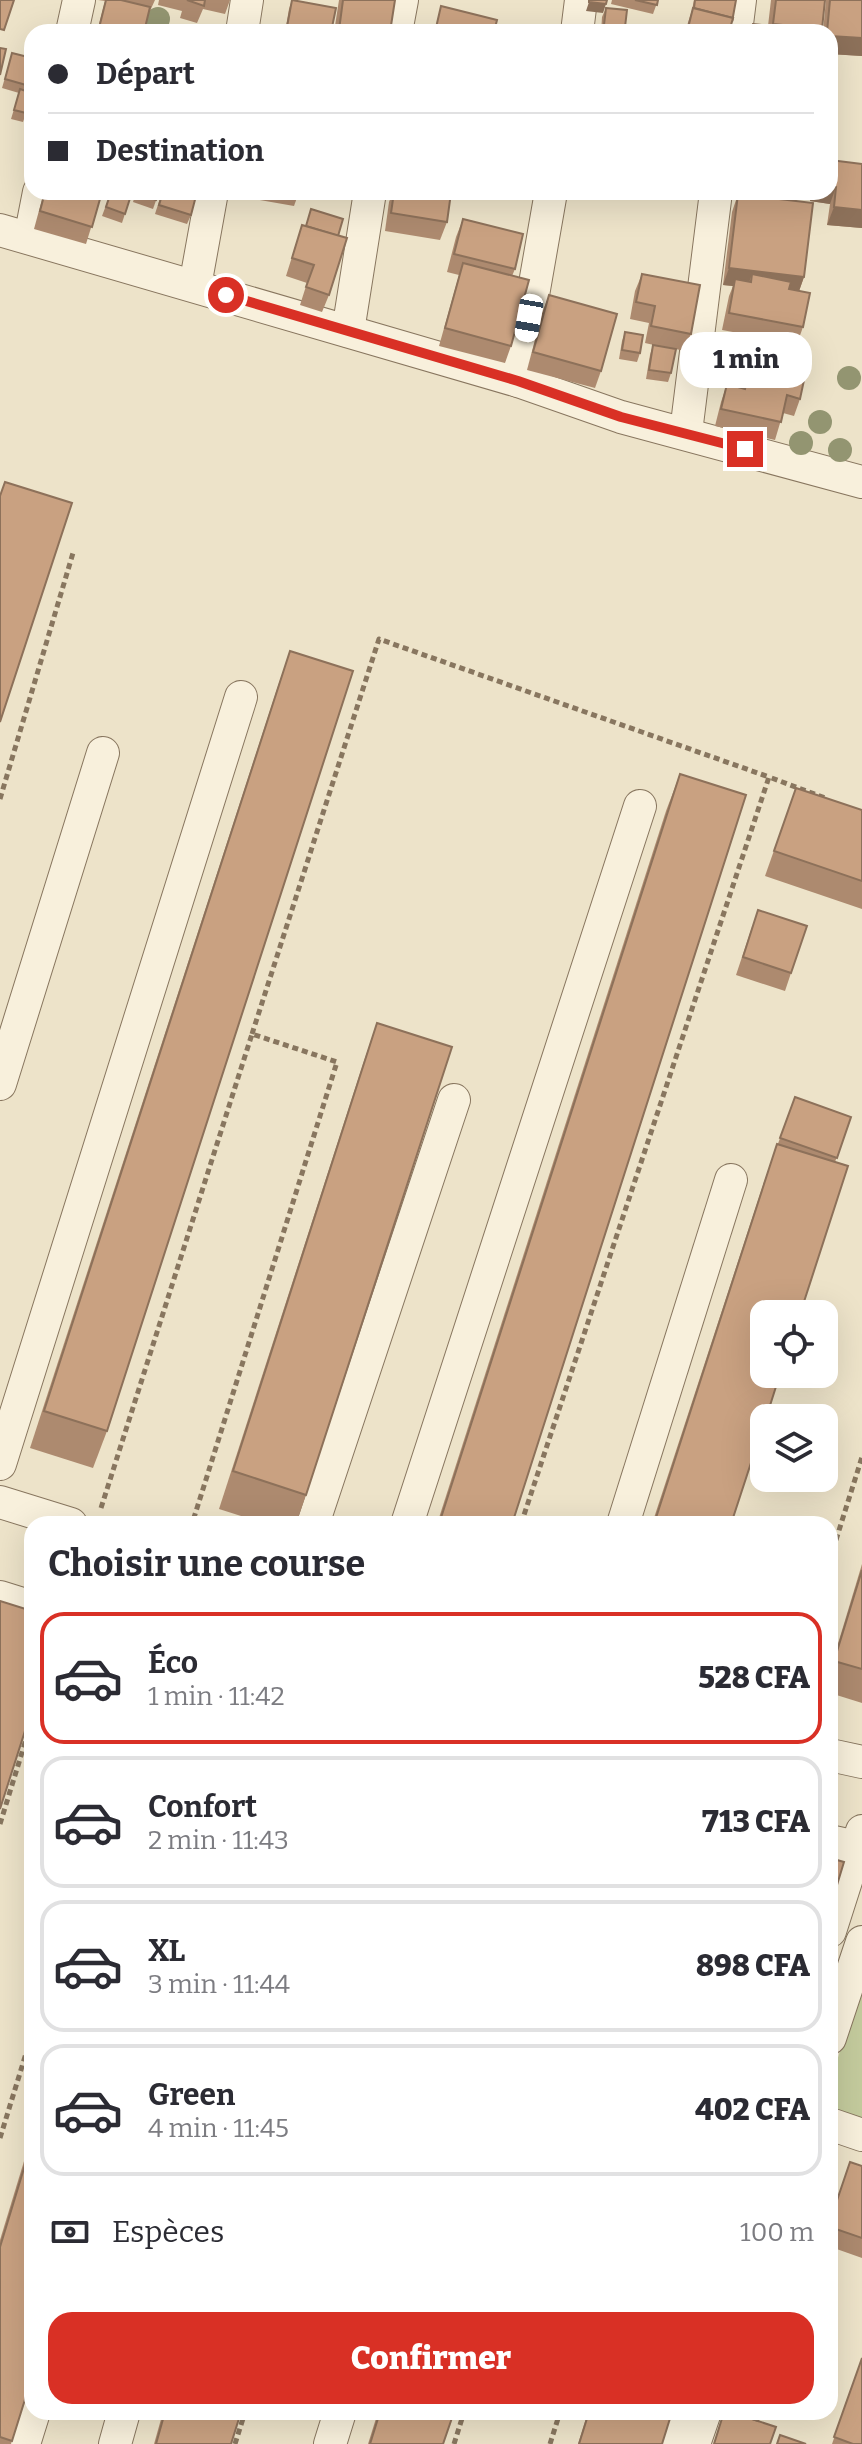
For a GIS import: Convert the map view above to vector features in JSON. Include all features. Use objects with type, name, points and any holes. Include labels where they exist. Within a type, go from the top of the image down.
[{"type":"street","points":[[74,24],[79,0]]},
{"type":"street","points":[[243,24],[247,0]]},
{"type":"street","points":[[398,24],[402,0]]},
{"type":"street","points":[[578,24],[581,0]]},
{"type":"street","points":[[737,24],[740,0]]},
{"type":"street","points":[[34,200],[15,234],[518,381],[621,417],[686,432],[862,482]]},
{"type":"street","points":[[195,286],[211,200]]},
{"type":"street","points":[[348,331],[369,200]]},
{"type":"street","points":[[518,381],[550,200]]},
{"type":"street","points":[[686,432],[715,200]]},
{"type":"street","points":[[0,1464],[241,697]]},
{"type":"street","points":[[2,1072],[103,753]]},
{"type":"street","points":[[410,1516],[640,806]]},
{"type":"street","points":[[316,1516],[454,1100]]},
{"type":"street","points":[[626,1516],[731,1180]]},
{"type":"street","points":[[0,1502],[45,1516]]},
{"type":"street","points":[[0,1597],[24,1604]]},
{"type":"street","points":[[838,1757],[862,1762]]},
{"type":"street","points":[[838,1895],[850,1840]]},
{"type":"street","points":[[838,2014],[862,1942]]},
{"type":"street","points":[[838,2127],[862,2135]]},
{"type":"street","points":[[24,2444],[32,2420]]},
{"type":"street","points":[[115,2444],[122,2420]]},
{"type":"street","points":[[330,2444],[338,2420]]},
{"type":"street","points":[[663,2444],[670,2420]]},
{"type":"street","points":[[694,2444],[702,2420]]},
{"type":"path","points":[[0,799],[73,553]]},
{"type":"path","points":[[101,1509],[379,639],[835,802]]},
{"type":"path","points":[[524,1516],[769,777]]},
{"type":"path","points":[[195,1516],[337,1062],[252,1034]]},
{"type":"path","points":[[838,1534],[862,1457]]},
{"type":"path","points":[[0,1824],[24,1746]]},
{"type":"path","points":[[0,2138],[24,2060]]},
{"type":"path","points":[[235,2444],[242,2420]]},
{"type":"path","points":[[454,2444],[462,2420]]},
{"type":"path","points":[[550,2444],[558,2420]]},
{"type":"green space","points":[[862,1981],[862,2123],[838,2116],[838,2058]]},
{"type":"building","points":[[0,0],[14,0],[4,30],[0,29]]},
{"type":"building","points":[[106,0],[150,7],[146,24],[100,24]]},
{"type":"building","points":[[187,0],[205,0],[204,6]]},
{"type":"building","points":[[292,0],[336,8],[333,24],[288,24]]},
{"type":"building","points":[[343,0],[395,0],[391,24],[340,24]]},
{"type":"building","points":[[589,0],[607,0],[606,4]]},
{"type":"building","points":[[635,0],[658,0],[657,5]]},
{"type":"building","points":[[695,0],[736,0],[733,18],[694,8]]},
{"type":"building","points":[[776,0],[825,0],[823,24],[773,24]]},
{"type":"building","points":[[830,0],[862,0],[862,38],[838,36],[838,24],[828,24]]},
{"type":"building","points":[[441,6],[497,20],[496,24],[437,24]]},
{"type":"building","points":[[606,8],[627,10],[625,24],[604,24]]},
{"type":"building","points":[[693,8],[733,18],[731,24],[689,24]]},
{"type":"building","points":[[0,48],[6,49],[0,75]]},
{"type":"building","points":[[12,53],[24,56],[24,84],[5,79]]},
{"type":"building","points":[[20,89],[24,90],[24,112],[14,110]]},
{"type":"building","points":[[838,161],[862,164],[862,210],[834,207],[835,200],[838,200]]},
{"type":"building","points":[[43,200],[100,200],[92,227],[40,211]]},
{"type":"building","points":[[108,200],[129,200],[125,214],[106,207]]},
{"type":"building","points":[[161,200],[195,200],[191,215],[159,205]]},
{"type":"building","points":[[393,200],[450,200],[447,222],[391,213]]},
{"type":"building","points":[[737,200],[813,203],[804,277],[729,268]]},
{"type":"building","points":[[311,209],[343,219],[338,236],[306,226]]},
{"type":"building","points":[[463,219],[523,234],[515,269],[454,254]]},
{"type":"building","points":[[302,225],[347,238],[329,295],[306,287],[314,265],[292,258]]},
{"type":"building","points":[[463,263],[529,280],[511,346],[445,328]]},
{"type":"building","points":[[642,274],[700,285],[691,334],[651,326],[655,306],[636,302]]},
{"type":"building","points":[[752,274],[791,282],[789,289],[810,293],[803,327],[729,313],[735,279],[751,282]]},
{"type":"building","points":[[549,295],[617,314],[601,371],[533,352]]},
{"type":"building","points":[[625,332],[643,335],[640,353],[622,350]]},
{"type":"building","points":[[653,345],[676,349],[671,373],[649,370]]},
{"type":"building","points":[[754,353],[807,366],[800,399],[787,395],[781,422],[721,409],[727,384],[745,389]]},
{"type":"building","points":[[5,482],[72,503],[0,722],[0,496]]},
{"type":"building","points":[[290,651],[353,671],[107,1431],[44,1411]]},
{"type":"building","points":[[680,774],[746,795],[515,1516],[442,1516]]},
{"type":"building","points":[[796,788],[862,810],[862,881],[774,851]]},
{"type":"building","points":[[758,910],[807,926],[791,973],[743,957]]},
{"type":"building","points":[[377,1023],[452,1047],[306,1495],[233,1471]]},
{"type":"building","points":[[795,1097],[851,1117],[837,1158],[780,1138]]},
{"type":"building","points":[[777,1144],[848,1166],[805,1300],[750,1300],[750,1388],[776,1388],[770,1404],[750,1404],[750,1466],[734,1516],[657,1516]]},
{"type":"building","points":[[862,1570],[862,1669],[838,1662],[838,1648]]},
{"type":"building","points":[[0,1601],[24,1608],[24,1734],[0,1809]]},
{"type":"building","points":[[838,1860],[844,1862],[838,1882]]},
{"type":"building","points":[[850,2162],[862,2166],[862,2238],[838,2230],[838,2197]]},
{"type":"building","points":[[24,2168],[24,2403],[12,2441],[0,2437],[0,2247]]},
{"type":"building","points":[[862,2358],[862,2444],[853,2444],[834,2437]]},
{"type":"building","points":[[163,2420],[238,2420],[231,2444],[156,2444]]},
{"type":"building","points":[[378,2420],[451,2420],[443,2444],[370,2444]]},
{"type":"building","points":[[586,2420],[670,2420],[662,2444],[579,2444]]},
{"type":"building","points":[[722,2420],[755,2420],[776,2427],[770,2444],[714,2444]]},
{"type":"building","points":[[780,2435],[806,2444],[777,2444]]},
{"type":"route","points":[[226,295],[518,381],[621,417],[745,449]]}]
